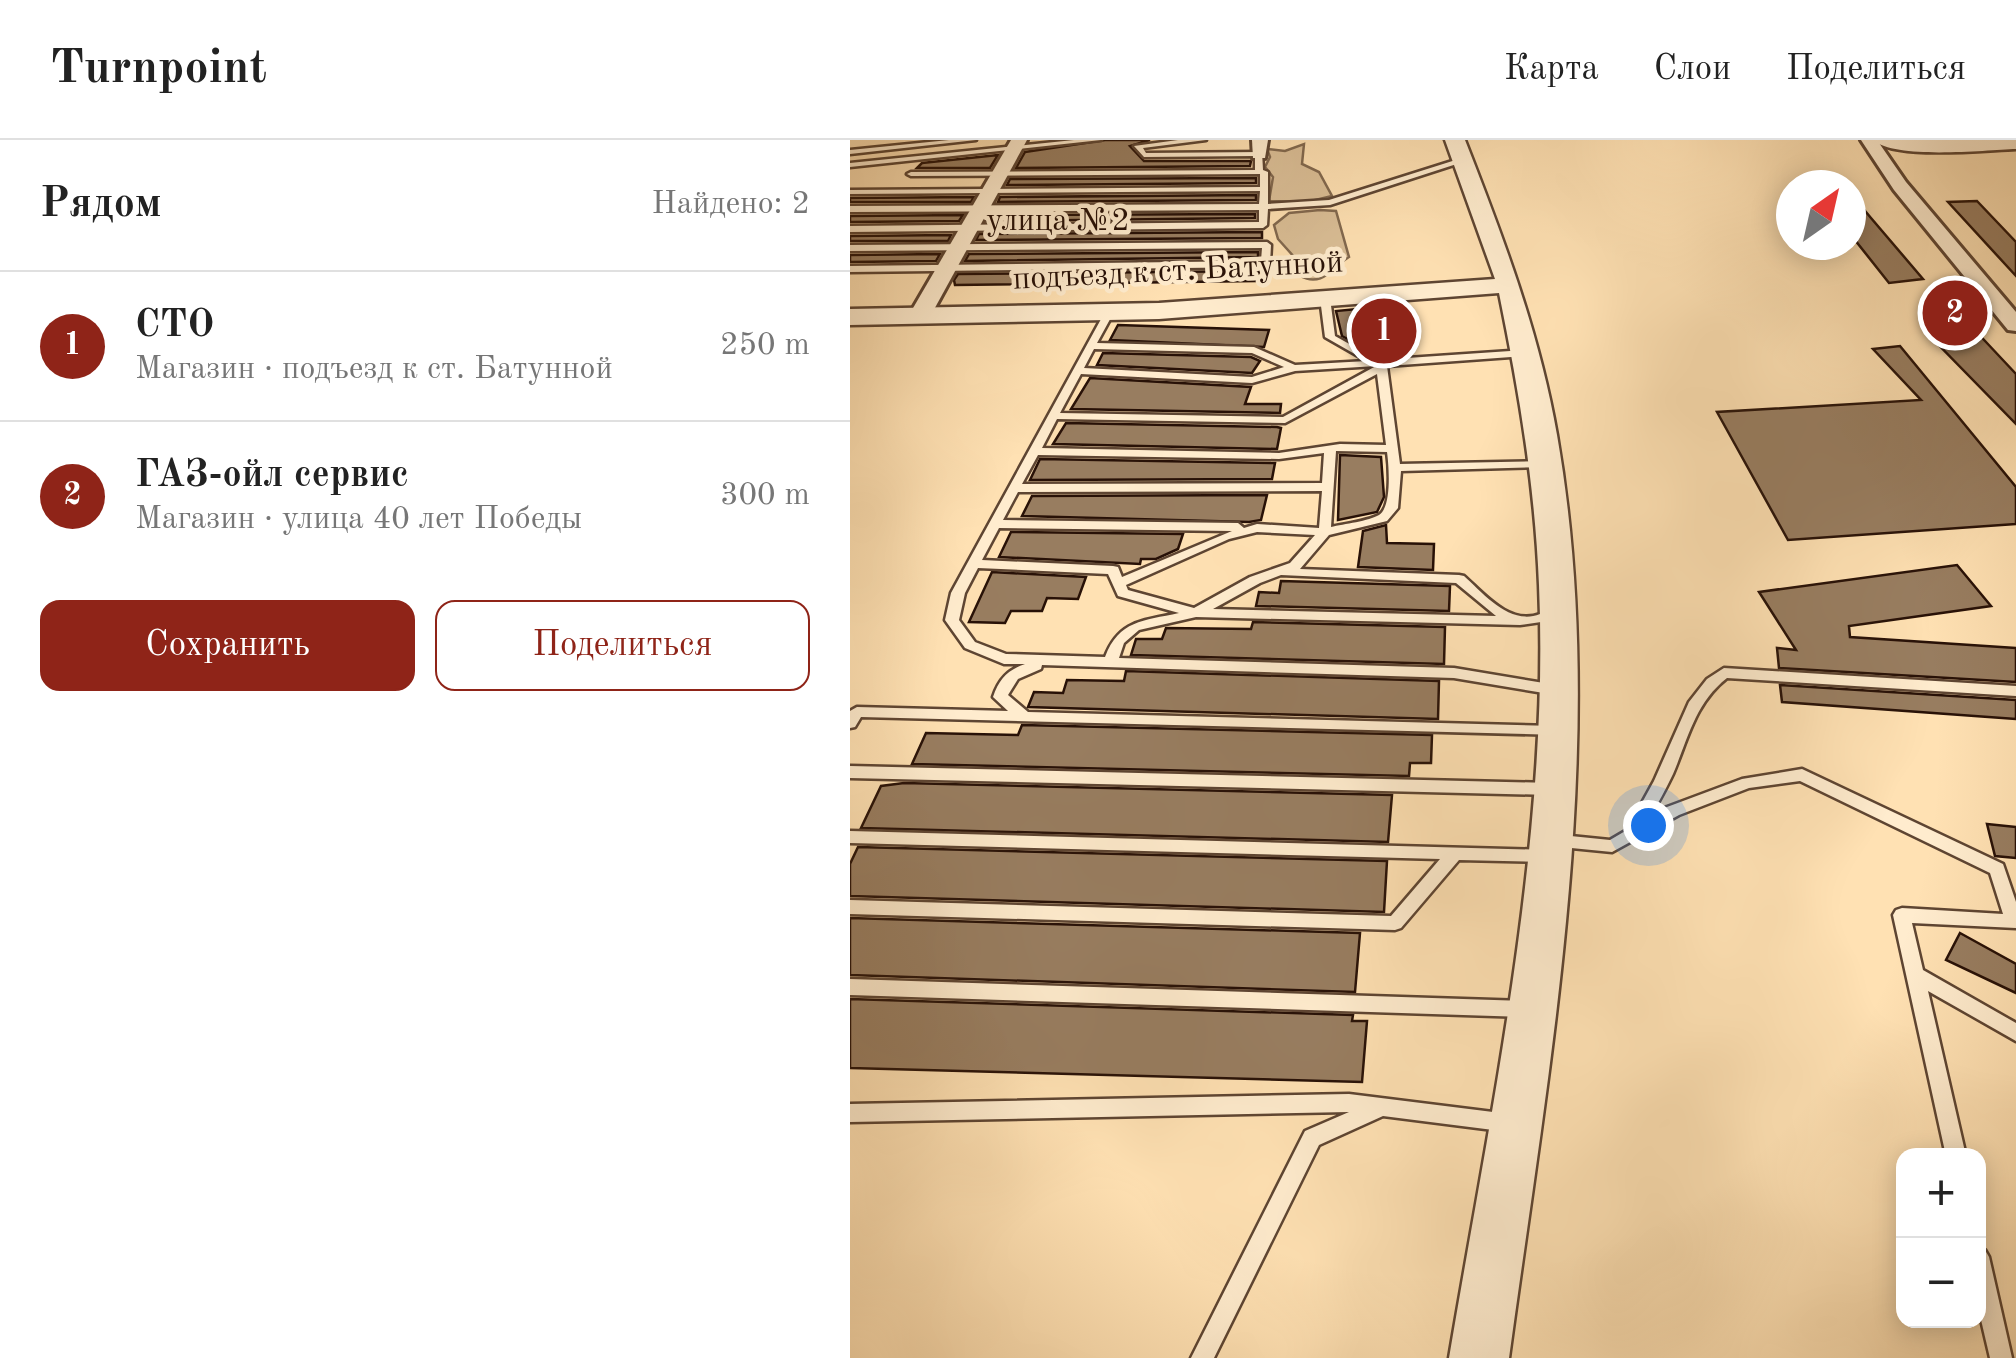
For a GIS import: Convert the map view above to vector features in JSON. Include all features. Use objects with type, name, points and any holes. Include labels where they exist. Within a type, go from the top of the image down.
[{"type":"street","points":[[1870,140],[1884,151],[2016,325]]},
{"type":"street","points":[[1884,151],[1912,144],[2016,143]]},
{"type":"street","points":[[920,315],[951,268],[1017,144]]},
{"type":"street","points":[[1460,150],[1509,284],[1525,353],[1545,464],[1558,608],[1548,848],[1479,1358]]},
{"type":"street","name":"подъезд к ст. Батунной","points":[[850,317],[1109,312],[1509,284]]},
{"type":"lane","points":[[850,152],[972,140]]},
{"type":"lane","points":[[850,164],[1017,144],[1097,140]]},
{"type":"lane","points":[[1202,140],[1141,151],[1259,155]]},
{"type":"lane","points":[[911,174],[993,191],[1264,207],[1330,202],[1460,150]]},
{"type":"lane","points":[[850,209],[1259,155]]},
{"type":"lane","points":[[850,229],[1263,225],[1264,172],[1259,155]]},
{"type":"lane","points":[[850,192],[1264,189]]},
{"type":"lane","name":"улица №2","points":[[850,248],[1267,245],[1265,264],[951,268]]},
{"type":"lane","points":[[850,268],[951,268]]},
{"type":"lane","points":[[1325,298],[1330,337],[1380,366]]},
{"type":"lane","points":[[1959,303],[1996,300]]},
{"type":"lane","points":[[1109,312],[973,564],[953,607],[957,632],[987,656],[1454,673],[1556,690]]},
{"type":"lane","points":[[1092,346],[1254,350],[1294,368]]},
{"type":"lane","points":[[1076,372],[1252,380],[1294,368],[1380,366],[1525,353]]},
{"type":"lane","points":[[1052,416],[1286,420],[1380,366]]},
{"type":"lane","points":[[994,524],[1326,532],[1384,518],[1392,508],[1395,468],[1380,366]]},
{"type":"lane","points":[[1034,451],[1279,456],[1330,448],[1392,448]]},
{"type":"lane","points":[[1110,662],[1118,642],[1135,628],[1196,613],[1296,566],[1326,532],[1330,448]]},
{"type":"lane","points":[[1395,468],[1545,464]]},
{"type":"lane","points":[[1014,488],[1327,488]]},
{"type":"lane","points":[[1119,583],[1225,536],[1257,528]]},
{"type":"lane","points":[[973,564],[1113,570],[1123,593],[1196,613],[1520,622],[1543,618],[1558,608]]},
{"type":"lane","points":[[1278,572],[1459,579],[1494,610],[1520,622]]},
{"type":"lane","points":[[1026,716],[1000,698],[1002,687],[1021,670],[1055,661]]},
{"type":"lane","points":[[1632,834],[1664,776],[1683,723],[1710,682],[1724,672],[2016,691]]},
{"type":"lane","points":[[850,723],[858,712],[1555,731]]},
{"type":"lane","points":[[850,772],[1551,788]]},
{"type":"lane","points":[[850,837],[1455,852],[1612,846],[1673,811],[1746,783],[1802,775],[1997,868],[2015,923],[1902,915],[1954,1148]]},
{"type":"lane","points":[[850,907],[1395,924],[1455,852]]},
{"type":"lane","points":[[1916,974],[2016,1033]]},
{"type":"lane","points":[[850,987],[1529,1009]]},
{"type":"lane","points":[[850,1112],[1349,1103],[1513,1124]]},
{"type":"lane","points":[[1202,1358],[1312,1138],[1383,1107]]},
{"type":"lane","points":[[1986,1292],[2001,1358]]},
{"type":"shaded area","points":[[1304,144],[1302,164],[1319,172],[1332,196],[1307,202],[1269,201],[1273,177],[1265,167],[1270,157],[1267,149],[1285,151]]},
{"type":"shaded area","points":[[1336,211],[1349,257],[1315,280],[1300,276],[1296,259],[1278,239],[1274,225],[1289,213]]},
{"type":"building","points":[[1105,140],[1150,140],[1130,146],[1144,161],[1251,161],[1250,166],[1016,168],[1025,152]]},
{"type":"building","points":[[998,155],[990,168],[917,168],[922,163]]},
{"type":"building","points":[[1256,178],[1256,183],[1007,185],[1010,179]]},
{"type":"building","points":[[1256,195],[1256,200],[998,202],[1000,197]]},
{"type":"building","points":[[974,197],[971,202],[850,202],[850,198]]},
{"type":"building","points":[[1977,201],[2016,242],[2016,276],[1948,202]]},
{"type":"building","points":[[1866,212],[1923,279],[1889,283],[1866,254]]},
{"type":"building","points":[[1255,214],[1255,218],[987,221],[990,215]]},
{"type":"building","points":[[963,215],[959,221],[850,222],[850,216]]},
{"type":"building","points":[[1262,232],[1262,238],[976,240],[979,234]]},
{"type":"building","points":[[951,235],[948,241],[850,241],[850,236]]},
{"type":"building","points":[[1258,252],[1258,257],[965,261],[969,254]]},
{"type":"building","points":[[940,254],[936,261],[850,262],[850,255]]},
{"type":"building","points":[[1259,271],[1257,281],[955,285],[954,280],[958,274]]},
{"type":"building","points":[[1378,307],[1393,336],[1351,341],[1342,336],[1336,311]]},
{"type":"building","points":[[1118,325],[1269,330],[1264,347],[1110,340]]},
{"type":"building","points":[[1971,326],[2016,374],[2016,424],[1925,331]]},
{"type":"building","points":[[1900,346],[2016,487],[2016,524],[1788,540],[1717,412],[1921,400],[1873,349]]},
{"type":"building","points":[[1103,353],[1251,357],[1260,361],[1252,373],[1097,365]]},
{"type":"building","points":[[1090,378],[1251,387],[1245,404],[1281,404],[1280,413],[1071,409]]},
{"type":"building","points":[[1066,423],[1281,428],[1277,449],[1053,444]]},
{"type":"building","points":[[1340,455],[1381,457],[1384,497],[1377,512],[1338,520]]},
{"type":"building","points":[[1040,459],[1275,463],[1272,479],[1030,480]]},
{"type":"building","points":[[1267,495],[1261,520],[1249,522],[1022,516],[1032,496]]},
{"type":"building","points":[[1386,525],[1387,543],[1434,544],[1433,570],[1358,567],[1363,531]]},
{"type":"building","points":[[1011,532],[1183,534],[1178,549],[1156,559],[1141,559],[1140,564],[999,557]]},
{"type":"building","points":[[1957,565],[1991,606],[1849,626],[1850,637],[2016,648],[2016,682],[1779,668],[1777,648],[1796,650],[1759,592]]},
{"type":"building","points":[[992,572],[1086,577],[1078,599],[1047,598],[1042,611],[1011,611],[1005,623],[969,622]]},
{"type":"building","points":[[1281,581],[1450,586],[1449,611],[1256,606],[1259,592],[1279,593]]},
{"type":"building","points":[[1253,622],[1445,627],[1444,664],[1131,655],[1136,639],[1162,639],[1166,628],[1251,629]]},
{"type":"building","points":[[1126,671],[1439,681],[1438,719],[1028,707],[1034,692],[1063,693],[1067,680],[1124,681]]},
{"type":"building","points":[[1780,685],[2016,700],[2016,719],[1782,702]]},
{"type":"building","points":[[1022,725],[1432,735],[1431,763],[1410,763],[1409,776],[912,764],[926,733],[1018,735]]},
{"type":"building","points":[[904,783],[1392,795],[1388,842],[861,828],[881,786]]},
{"type":"building","points":[[1987,824],[2016,827],[2016,858],[1995,856]]},
{"type":"building","points":[[858,847],[1387,861],[1384,912],[850,896],[850,864]]},
{"type":"building","points":[[850,918],[1360,933],[1355,992],[850,975]]},
{"type":"building","points":[[1960,933],[2016,964],[2016,993],[1946,960]]},
{"type":"building","points":[[850,999],[1353,1015],[1352,1021],[1367,1021],[1362,1082],[850,1068]]},
{"type":"place","name":"ГАЗ-ойл сервис","points":[[1955,313]]},
{"type":"place","name":"СТО","points":[[1384,331]]}]
